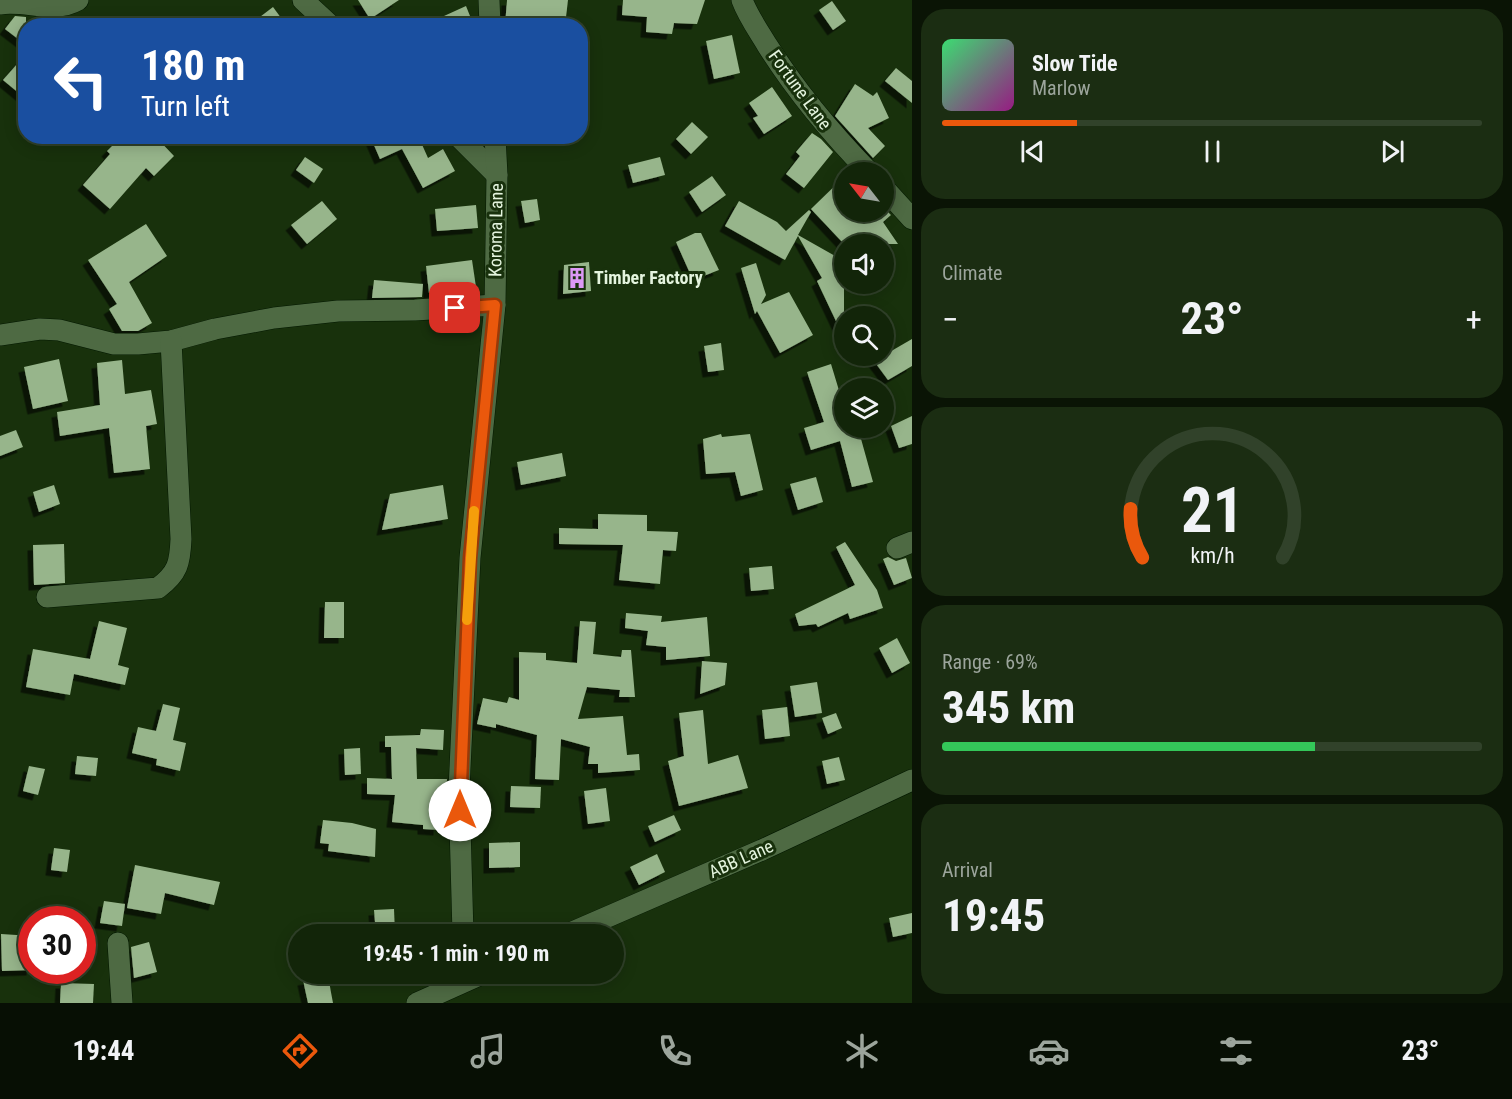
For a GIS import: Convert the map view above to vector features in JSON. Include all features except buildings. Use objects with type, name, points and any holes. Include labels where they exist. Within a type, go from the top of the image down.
[{"type":"street","points":[[0,4],[11,2],[56,8],[78,0]]},
{"type":"street","points":[[303,0],[323,18]]},
{"type":"street","points":[[489,0],[490,18]]},
{"type":"street","name":"Fortune Lane","points":[[742,0],[781,66],[806,102],[859,162]]},
{"type":"street","points":[[466,144],[497,175]]},
{"type":"street","name":"Koroma Lane","points":[[463,924],[459,789],[470,558],[495,305],[495,144]]},
{"type":"street","points":[[894,199],[912,219]]},
{"type":"street","points":[[0,335],[40,328],[59,330],[114,344],[138,344],[171,341],[215,329],[274,318],[338,310],[415,310],[495,305]]},
{"type":"street","points":[[47,597],[158,588],[171,578],[180,561],[181,527],[171,341]]},
{"type":"street","name":"ABB Lane","points":[[591,924],[762,850],[912,780]]},
{"type":"street","points":[[118,943],[122,1003]]},
{"type":"street","points":[[417,1003],[454,984]]},
{"type":"street","points":[[463,1003],[468,984]]},
{"type":"slow traffic","points":[[467,620],[474,511]]},
{"type":"place","name":"Timber Factory","points":[[577,278]]},
{"type":"route","points":[[455,308],[495,305],[470,558],[459,789],[460,810]]}]
